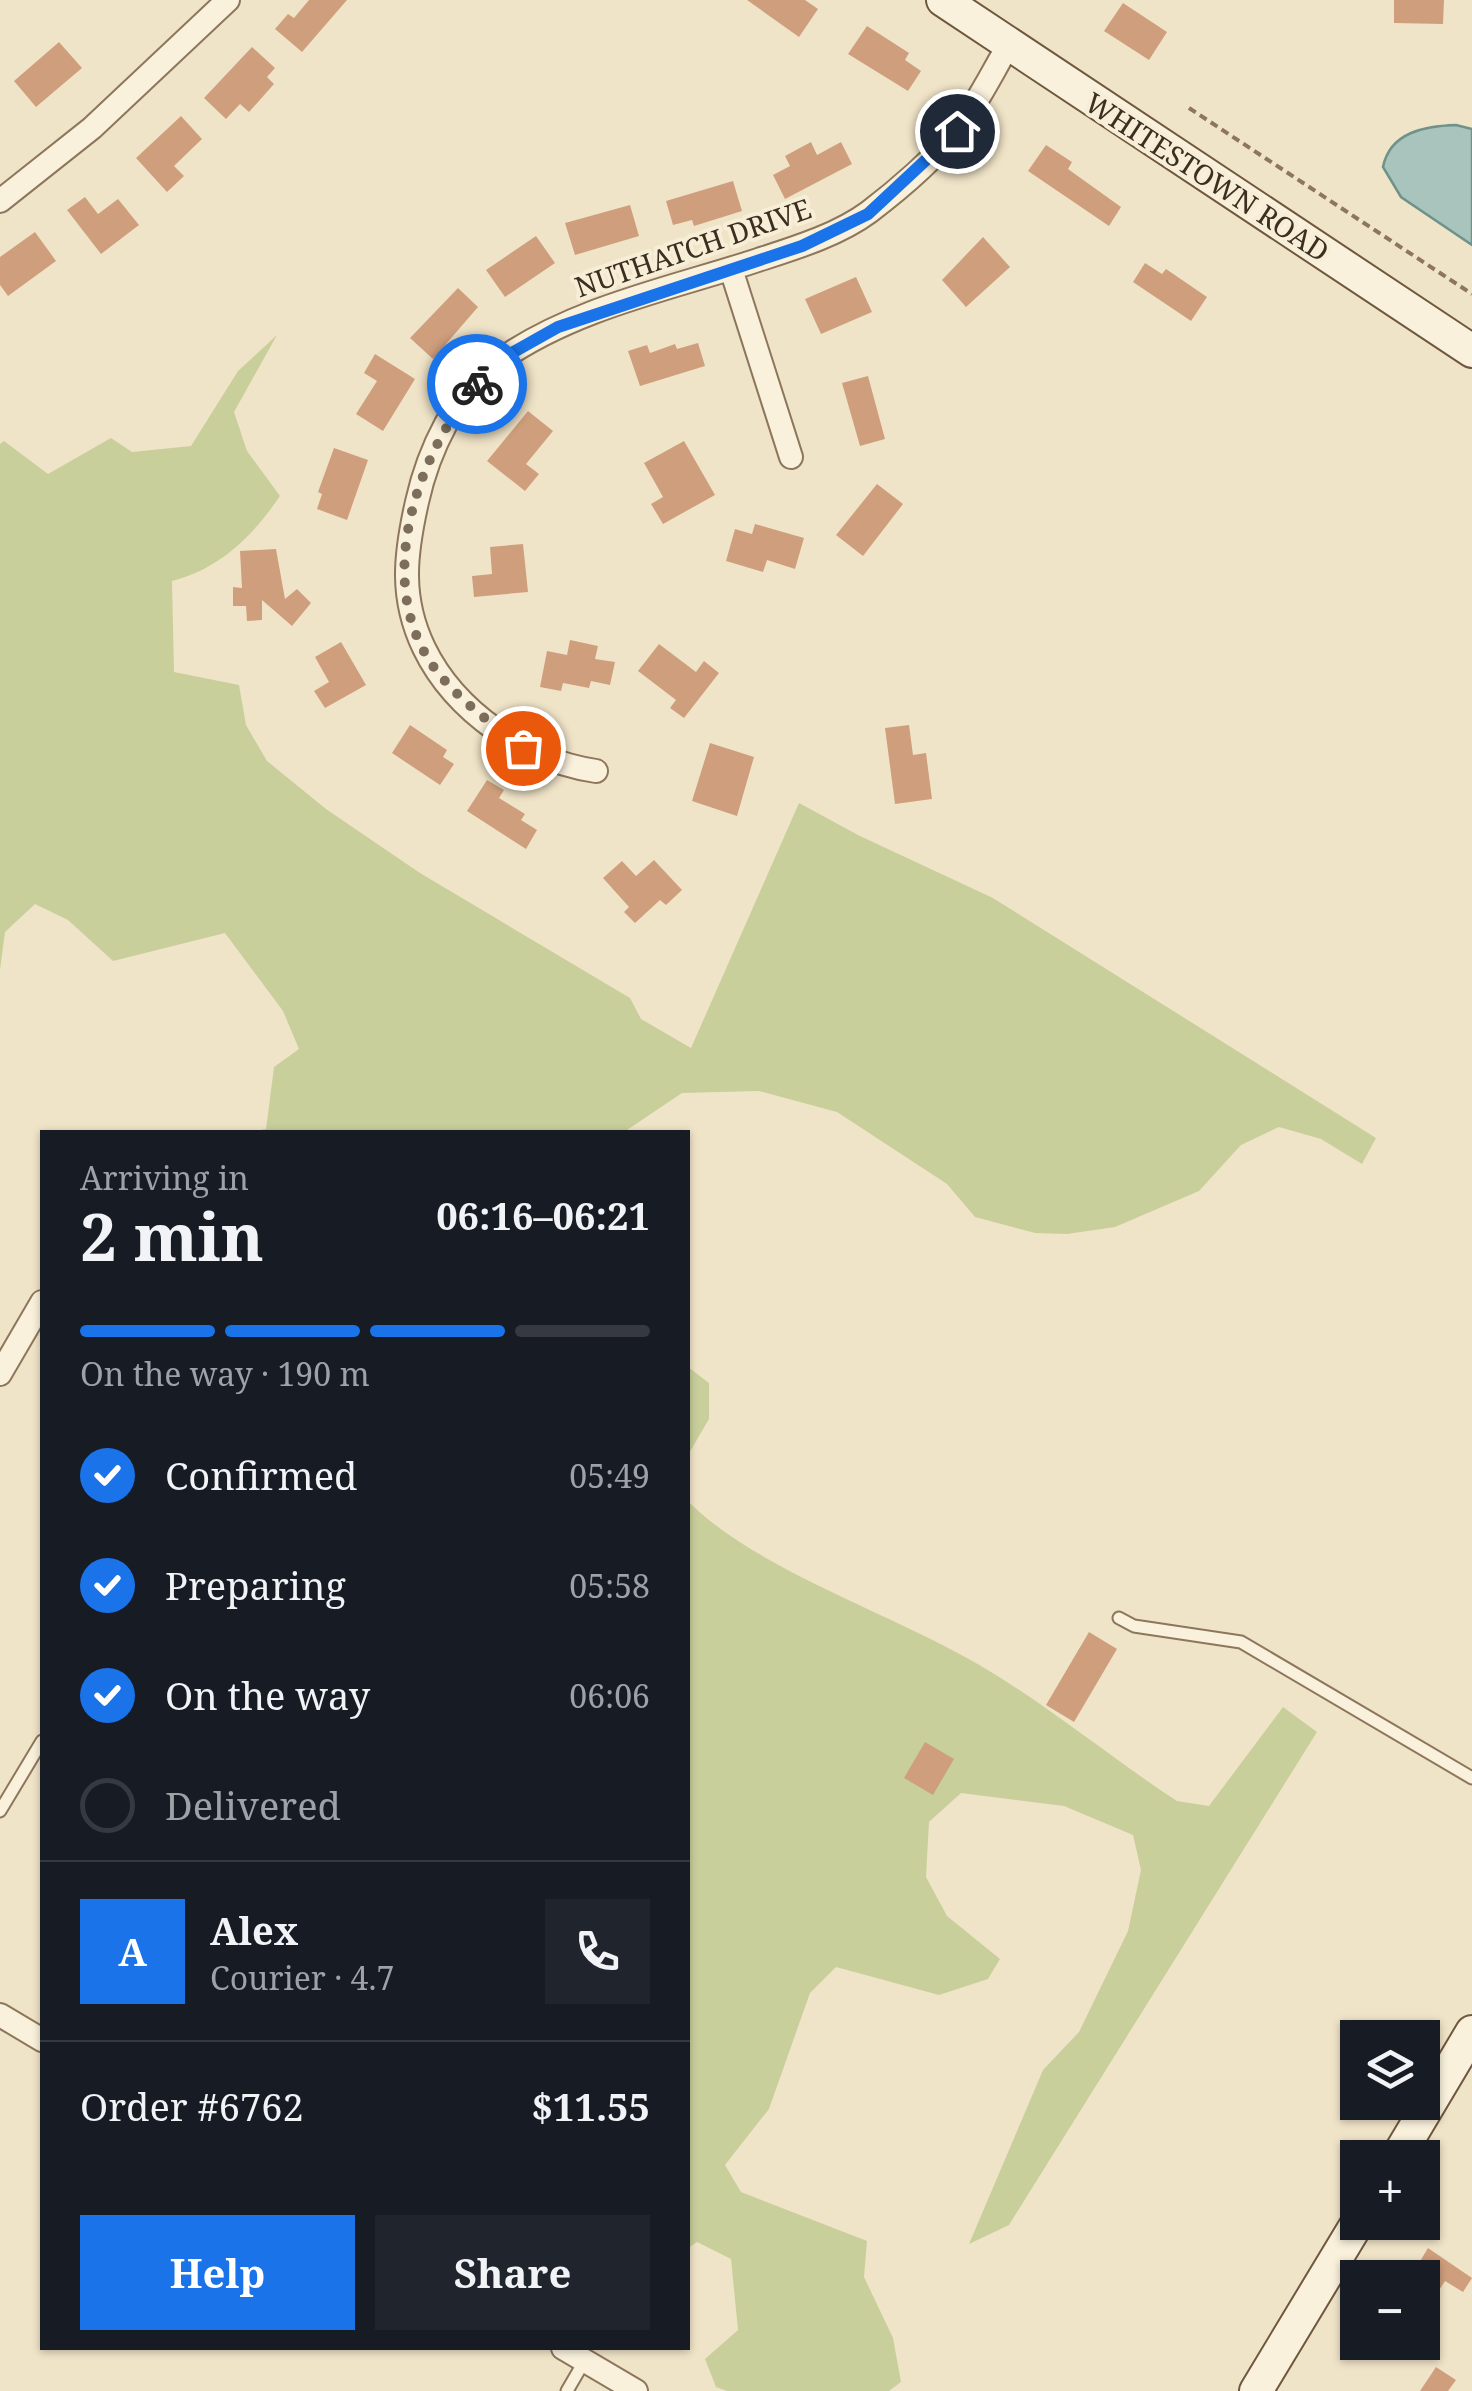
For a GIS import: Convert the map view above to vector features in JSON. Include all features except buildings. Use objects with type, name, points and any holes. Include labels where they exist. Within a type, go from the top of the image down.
[{"type":"street","points":[[0,200],[92,128],[228,0]]},
{"type":"street","name":"WHITESTOWN ROAD","points":[[943,0],[1472,352]]},
{"type":"street","name":"NUTHATCH DRIVE","points":[[596,771],[561,766],[523,748],[478,714],[432,664],[410,618],[404,557],[426,462],[462,402],[496,362],[558,327],[802,246],[868,214],[957,131],[1008,46]]},
{"type":"street","points":[[732,269],[790,457]]},
{"type":"street","points":[[0,1374],[40,1305]]},
{"type":"street","points":[[0,2015],[40,2039]]},
{"type":"street","points":[[1408,2140],[1472,2032]]},
{"type":"street","points":[[1256,2391],[1347,2240]]},
{"type":"street","points":[[567,2350],[636,2391]]},
{"type":"lane","points":[[1119,1618],[1134,1626],[1242,1642],[1472,1778]]},
{"type":"lane","points":[[0,1811],[40,1744]]},
{"type":"lane","points":[[567,2391],[585,2360]]},
{"type":"path","points":[[1188,108],[1472,294]]},
{"type":"green space","points":[[277,335],[234,412],[247,451],[280,496],[233,549],[205,568],[172,581],[174,672],[239,685],[246,725],[267,761],[326,809],[420,873],[630,998],[641,1019],[691,1048],[799,803],[993,898],[1376,1138],[1362,1164],[1321,1139],[1279,1127],[1241,1145],[1199,1191],[1115,1227],[1067,1234],[1035,1233],[975,1217],[947,1184],[837,1112],[759,1091],[682,1093],[627,1130],[260,1130],[266,1129],[274,1067],[299,1049],[283,1011],[225,933],[113,961],[68,920],[35,904],[5,932],[0,970],[0,444],[4,441],[48,474],[111,438],[132,452],[191,446],[238,371]]},
{"type":"green space","points":[[690,1369],[709,1383],[709,1419],[690,1452]]},
{"type":"green space","points":[[690,1503],[716,1526],[787,1570],[981,1666],[1177,1801],[1209,1806],[1283,1707],[1317,1732],[1009,2225],[969,2244],[1043,2070],[1079,2032],[1128,1931],[1141,1870],[1133,1835],[1064,1806],[961,1793],[929,1822],[926,1877],[947,1916],[1000,1959],[988,1979],[939,1995],[836,1967],[810,1993],[769,2109],[725,2165],[741,2192],[867,2241],[864,2277],[893,2338],[901,2382],[889,2391],[727,2391],[716,2387],[705,2359],[738,2330],[731,2259],[697,2242],[690,2247]]},
{"type":"water","points":[[1456,125],[1472,129],[1472,245],[1401,197],[1383,167],[1393,146],[1410,133]]},
{"type":"way so far","points":[[477,384],[438,438],[426,462],[404,557],[410,618],[432,664],[478,714],[523,748]]},
{"type":"route","points":[[477,384],[496,362],[558,327],[802,246],[868,214],[957,131]]}]
